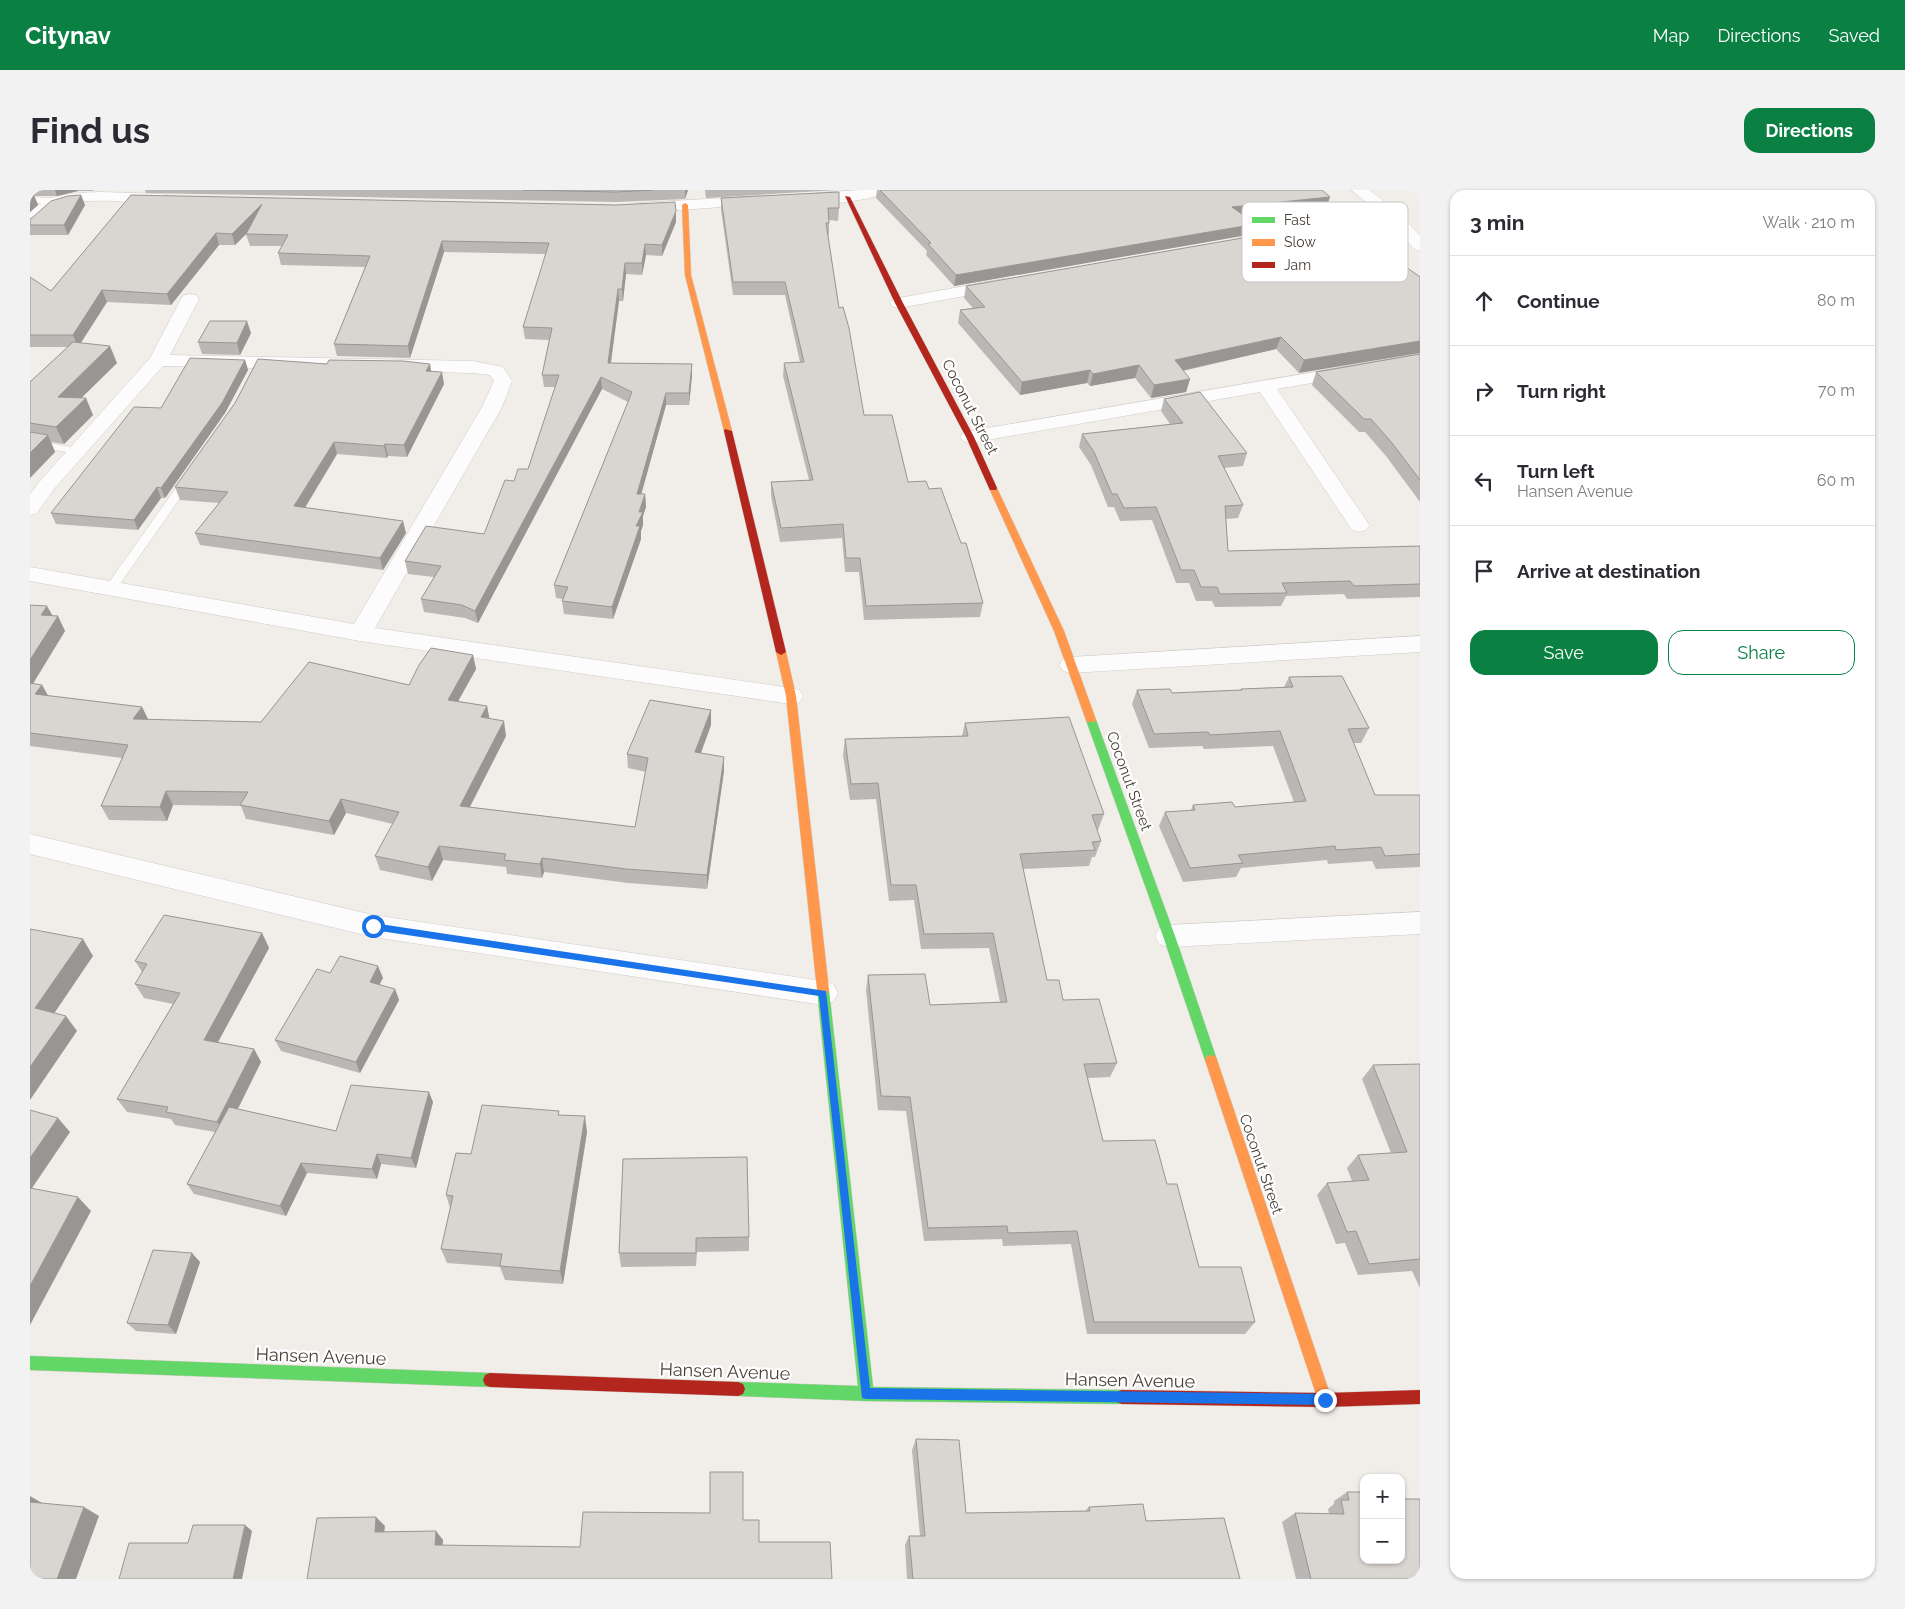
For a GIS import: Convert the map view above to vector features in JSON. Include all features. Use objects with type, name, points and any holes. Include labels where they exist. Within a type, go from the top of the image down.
[{"type":"street","points":[[800,199],[847,197],[884,190]]},
{"type":"street","points":[[1359,190],[1375,202]]},
{"type":"street","points":[[30,224],[41,210],[58,201],[101,194],[178,200]]},
{"type":"street","name":"Coconut Street","points":[[847,197],[899,302],[970,437],[1060,631],[1169,936],[1325,1400]]},
{"type":"street","points":[[626,208],[771,201]]},
{"type":"street","points":[[685,205],[688,275],[716,382],[791,696],[866,1394]]},
{"type":"street","points":[[1408,232],[1420,246]]},
{"type":"street","points":[[1229,245],[1242,243]]},
{"type":"street","points":[[899,302],[1015,282]]},
{"type":"street","points":[[30,509],[47,485],[158,360],[190,299]]},
{"type":"street","points":[[970,437],[1420,359]]},
{"type":"street","points":[[158,360],[258,365],[473,367],[496,371],[503,381],[492,407],[360,633]]},
{"type":"street","points":[[1265,386],[1359,526]]},
{"type":"street","points":[[30,574],[360,633],[791,696]]},
{"type":"street","points":[[1071,664],[1420,644]]},
{"type":"street","points":[[30,844],[373,926],[823,993]]},
{"type":"street","points":[[1169,936],[1420,922]]},
{"type":"street","name":"Hansen Avenue","points":[[30,1363],[866,1394],[1325,1400],[1420,1397]]},
{"type":"lane","points":[[30,200],[58,201]]},
{"type":"lane","points":[[30,443],[78,451]]},
{"type":"lane","points":[[111,588],[195,467]]},
{"type":"building","points":[[523,190],[653,190],[616,192]]},
{"type":"building","points":[[880,190],[1322,190],[1330,197],[1281,202],[1242,202],[1242,206],[1232,207],[1242,214],[1242,226],[956,275],[928,244],[931,243]]},
{"type":"building","points":[[839,192],[839,208],[828,208],[829,223],[826,223],[839,308],[843,307],[849,328],[864,415],[892,415],[908,482],[926,481],[929,489],[941,488],[961,543],[966,543],[983,603],[866,606],[860,558],[846,558],[843,524],[781,528],[771,482],[813,480],[784,363],[804,362],[785,282],[733,282],[721,198]]},
{"type":"building","points":[[81,195],[64,225],[30,225],[30,219],[51,201],[68,196]]},
{"type":"building","points":[[131,195],[616,205],[675,202],[676,211],[662,245],[645,244],[642,263],[625,263],[622,289],[618,289],[608,363],[692,364],[689,393],[666,393],[637,494],[645,494],[639,512],[643,512],[636,526],[640,526],[612,607],[562,601],[568,587],[554,585],[632,392],[601,377],[475,611],[462,605],[421,599],[441,566],[405,561],[426,526],[484,534],[505,480],[514,481],[518,469],[528,469],[559,375],[542,375],[552,328],[523,327],[549,243],[442,241],[408,346],[334,344],[370,256],[278,253],[288,235],[246,234],[262,204],[232,234],[216,233],[167,294],[102,290],[73,335],[30,335],[30,277],[51,291]]},
{"type":"building","points":[[1242,238],[1242,282],[1408,282],[1408,268],[1420,277],[1420,341],[1304,360],[1281,337],[1175,360],[1190,379],[1154,385],[1139,365],[1093,374],[1090,370],[1022,382],[960,310],[985,307],[966,286]]},
{"type":"building","points":[[210,321],[247,321],[237,343],[198,342]]},
{"type":"building","points":[[73,342],[110,346],[58,397],[86,398],[56,427],[30,423],[30,382]]},
{"type":"building","points":[[1420,354],[1420,480],[1371,419],[1364,419],[1316,372]]},
{"type":"building","points":[[190,358],[245,360],[222,403],[161,488],[157,487],[134,520],[51,513],[134,407],[161,408]]},
{"type":"building","points":[[258,359],[327,364],[329,360],[403,361],[430,364],[426,371],[442,372],[404,445],[385,444],[384,446],[334,442],[294,506],[403,521],[380,558],[195,533],[228,492],[175,487],[235,403]]},
{"type":"building","points":[[1200,392],[1247,453],[1218,456],[1243,505],[1225,506],[1228,551],[1420,546],[1420,584],[1354,586],[1350,581],[1282,583],[1287,593],[1220,594],[1217,587],[1201,587],[1194,570],[1181,570],[1156,507],[1124,508],[1117,494],[1112,494],[1094,452],[1082,434],[1183,423],[1164,399]]},
{"type":"building","points":[[30,432],[48,435],[30,453]]},
{"type":"building","points":[[30,605],[47,606],[41,615],[58,616],[30,660]]},
{"type":"building","points":[[431,648],[473,655],[448,700],[487,706],[481,717],[504,721],[460,806],[635,827],[648,758],[627,754],[650,700],[711,710],[695,752],[724,757],[707,875],[626,869],[542,858],[540,864],[504,860],[506,854],[439,846],[428,867],[375,856],[399,812],[341,799],[329,821],[240,805],[248,792],[166,791],[160,807],[101,806],[128,745],[30,733],[30,683],[42,685],[35,694],[142,707],[133,719],[261,722],[309,662],[409,685],[419,665]]},
{"type":"building","points":[[1342,676],[1369,728],[1348,729],[1375,795],[1420,795],[1420,854],[1385,856],[1381,847],[1336,850],[1335,846],[1238,855],[1243,863],[1190,868],[1165,812],[1195,810],[1193,805],[1232,802],[1235,807],[1306,801],[1280,731],[1210,735],[1208,732],[1154,734],[1137,690],[1170,689],[1172,693],[1293,687],[1289,677]]},
{"type":"building","points":[[1069,717],[1104,814],[1092,815],[1101,841],[1092,842],[1095,850],[1020,854],[1047,980],[1059,980],[1063,1000],[1099,999],[1117,1063],[1084,1064],[1103,1141],[1155,1140],[1167,1184],[1177,1184],[1199,1267],[1241,1267],[1255,1322],[1094,1322],[1077,1231],[1008,1233],[1007,1226],[928,1228],[910,1097],[881,1096],[868,975],[925,974],[930,1005],[1007,1002],[993,933],[924,934],[916,885],[891,885],[878,783],[851,784],[845,739],[968,736],[965,723]]},
{"type":"building","points":[[164,915],[262,933],[204,1040],[254,1049],[217,1122],[166,1112],[168,1107],[117,1099],[180,993],[135,984],[147,964],[135,961]]},
{"type":"building","points":[[30,929],[83,939],[35,1008],[66,1016],[30,1067]]},
{"type":"building","points":[[340,956],[378,966],[370,982],[395,989],[356,1062],[275,1040],[317,969],[330,973]]},
{"type":"building","points":[[1420,1064],[1420,1259],[1369,1264],[1356,1231],[1347,1232],[1327,1183],[1369,1180],[1358,1155],[1407,1152],[1373,1065]]},
{"type":"building","points":[[351,1085],[429,1092],[411,1158],[377,1154],[372,1169],[301,1163],[280,1206],[187,1184],[229,1107],[336,1131]]},
{"type":"building","points":[[482,1105],[559,1111],[558,1115],[585,1116],[560,1271],[500,1266],[502,1254],[441,1249],[453,1196],[446,1195],[456,1153],[471,1154]]},
{"type":"building","points":[[30,1110],[58,1118],[30,1158]]},
{"type":"building","points":[[747,1157],[749,1237],[696,1238],[696,1253],[619,1253],[623,1159]]},
{"type":"building","points":[[30,1188],[78,1197],[30,1286]]},
{"type":"building","points":[[153,1250],[192,1253],[168,1325],[127,1323]]},
{"type":"building","points":[[916,1439],[959,1440],[966,1513],[1090,1511],[1089,1507],[1143,1504],[1146,1521],[1224,1518],[1240,1579],[913,1579],[909,1536],[925,1536]]},
{"type":"building","points":[[710,1472],[743,1472],[743,1520],[759,1520],[759,1542],[830,1542],[832,1579],[307,1579],[317,1518],[376,1517],[375,1532],[436,1531],[435,1545],[580,1547],[583,1512],[710,1513]]},
{"type":"building","points":[[1347,1492],[1360,1492],[1360,1564],[1405,1564],[1405,1499],[1420,1499],[1420,1579],[1311,1579],[1295,1513],[1344,1514],[1341,1500],[1349,1500]]},
{"type":"building","points":[[30,1502],[84,1507],[57,1579],[30,1579]]},
{"type":"building","points":[[193,1525],[245,1525],[233,1579],[119,1579],[129,1543],[188,1543]]},
{"type":"traffic: fast","points":[[1091,720],[1169,936],[1211,1060]]},
{"type":"traffic: fast","points":[[823,990],[866,1394]]},
{"type":"traffic: fast","points":[[30,1363],[490,1380]]},
{"type":"traffic: fast","points":[[738,1389],[866,1394],[1122,1397]]},
{"type":"traffic: slow","points":[[685,205],[688,275],[728,431]]},
{"type":"traffic: slow","points":[[993,488],[1059,631],[1091,720]]},
{"type":"traffic: slow","points":[[781,652],[791,696],[823,990]]},
{"type":"traffic: slow","points":[[1211,1060],[1325,1400]]},
{"type":"traffic: jam","points":[[847,197],[899,303],[970,437],[993,488]]},
{"type":"traffic: jam","points":[[728,431],[781,652]]},
{"type":"traffic: jam","points":[[490,1380],[738,1389]]},
{"type":"traffic: jam","points":[[1122,1397],[1325,1400],[1420,1397]]},
{"type":"route","points":[[373,926],[823,993],[866,1394],[1325,1400]]}]
